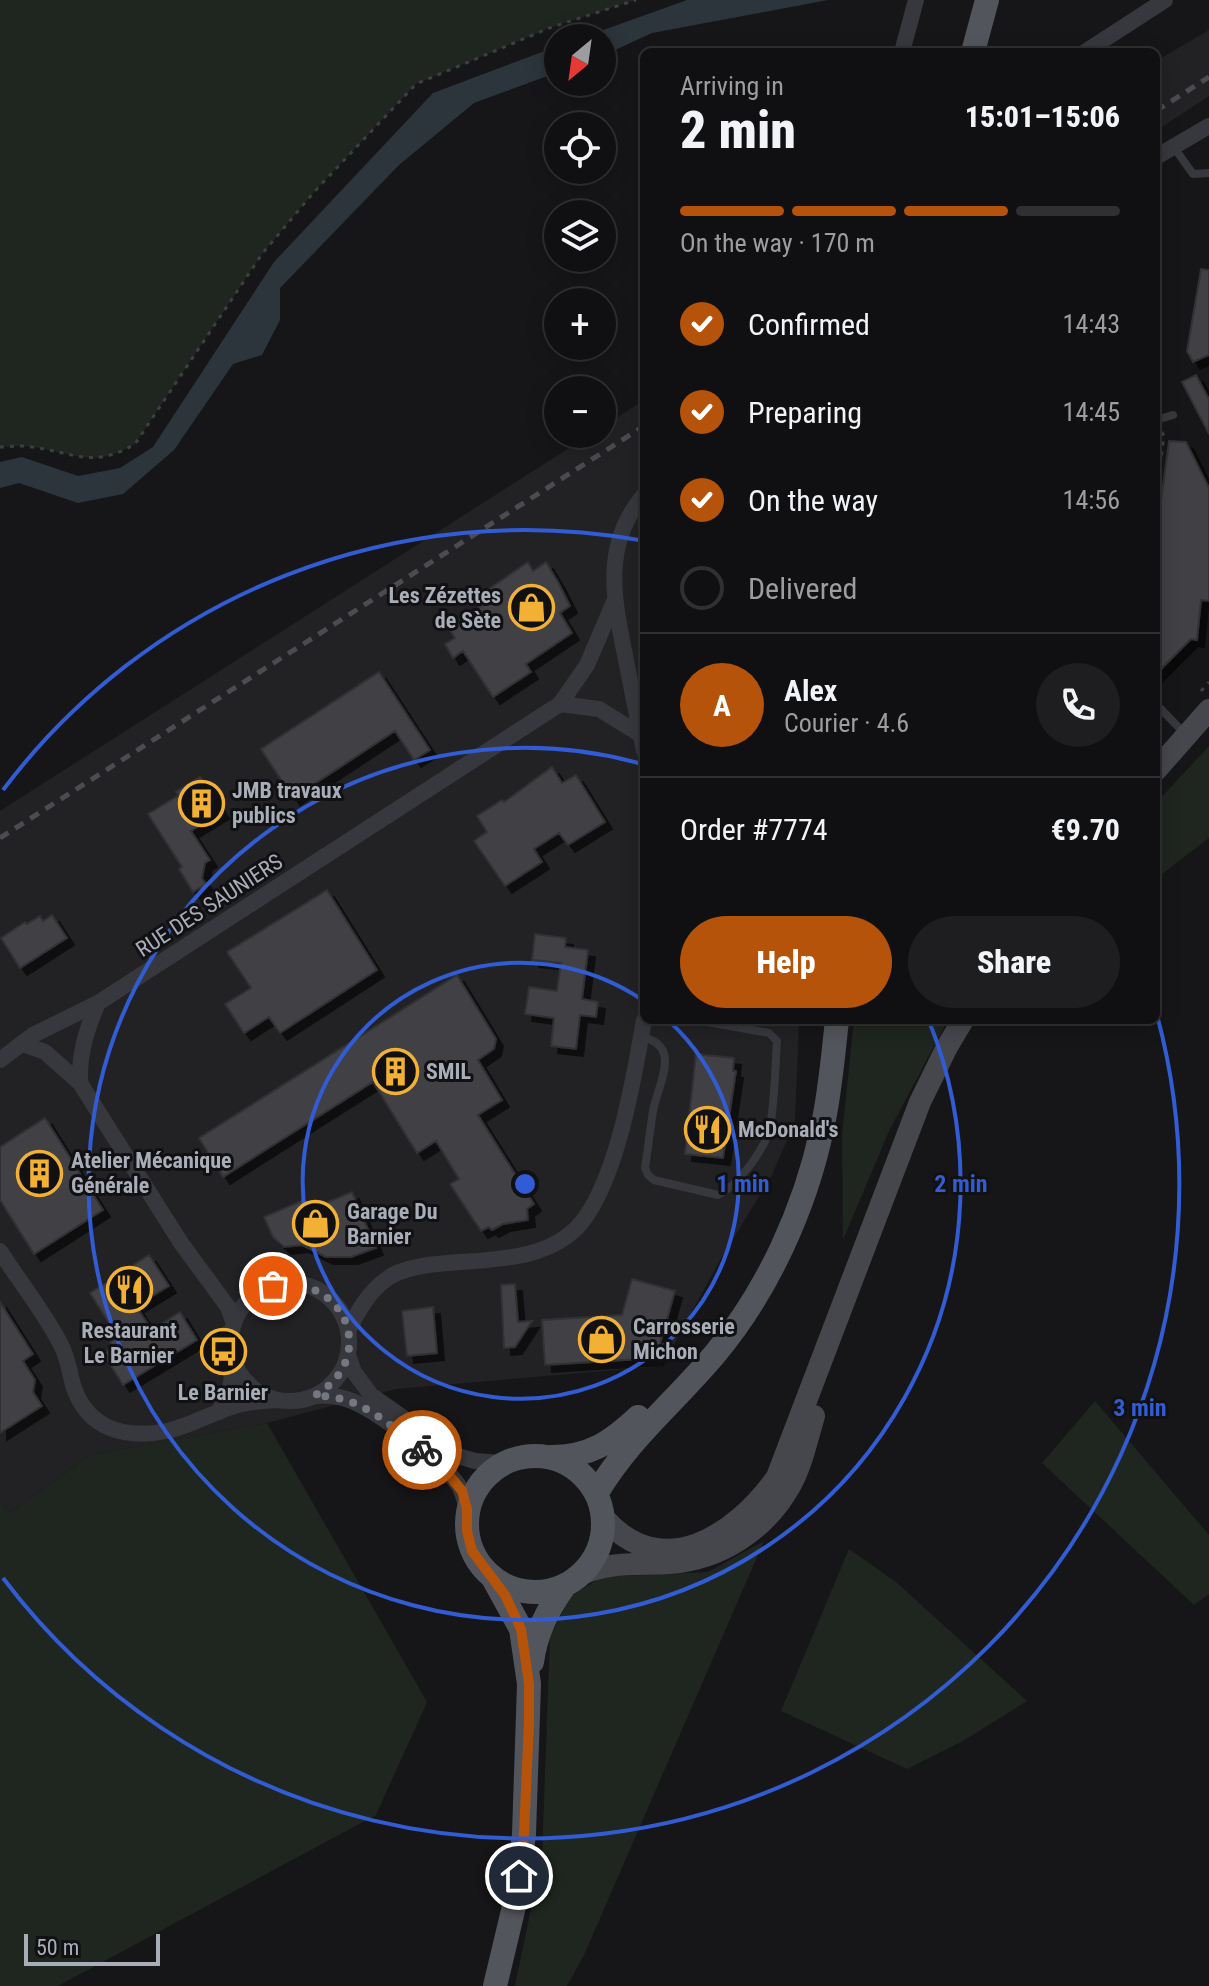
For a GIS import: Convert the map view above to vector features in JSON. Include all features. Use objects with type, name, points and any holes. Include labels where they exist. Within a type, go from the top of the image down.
[{"type":"main road","points":[[974,48],[987,0]]},
{"type":"main road","points":[[1160,765],[1209,710]]},
{"type":"main road","points":[[495,1986],[516,1898],[524,1834],[529,1684],[540,1627],[548,1608],[596,1555],[603,1530],[600,1506],[618,1458],[716,1353],[767,1280],[787,1238],[822,1130],[836,1024]]},
{"type":"main road","points":[[549,1457],[572,1466],[582,1474],[615,1531],[656,1549],[701,1544],[721,1534],[760,1501],[777,1477],[920,1102],[961,1024]]},
{"type":"main road","points":[[492,1576],[502,1584],[540,1592],[598,1567],[688,1562],[708,1556],[750,1533],[772,1511],[790,1485],[803,1453],[855,1277]]},
{"type":"main road","points":[[529,1684],[521,1629],[510,1604],[472,1551],[467,1531],[467,1509],[480,1483],[502,1463],[525,1456],[571,1457],[601,1446],[620,1434],[740,1318]]},
{"type":"street","points":[[903,48],[916,0]]},
{"type":"street","points":[[1091,48],[1165,0]]},
{"type":"street","points":[[1160,154],[1209,126]]},
{"type":"street","points":[[640,501],[623,526],[614,575],[614,602],[640,733]]},
{"type":"street","name":"RUE DES SAUNIERS","points":[[0,1060],[33,1035],[98,1003],[560,704],[587,665],[614,602]]},
{"type":"street","points":[[560,704],[599,709],[640,741]]},
{"type":"street","points":[[80,1083],[79,1059],[84,1034],[98,1003]]},
{"type":"street","points":[[348,1331],[374,1289],[390,1275],[415,1267],[523,1255],[552,1245],[580,1224],[594,1203],[628,1108],[643,1028]]},
{"type":"street","points":[[23,1044],[45,1052],[80,1083],[181,1243],[228,1307],[234,1324]]},
{"type":"street","points":[[0,1251],[63,1348],[74,1388],[95,1419],[104,1426],[123,1434],[164,1431],[205,1420],[241,1404],[333,1395],[351,1400],[374,1413],[441,1465],[462,1491],[467,1509]]},
{"type":"street","points":[[219,1412],[231,1384],[232,1340],[240,1311],[260,1292],[287,1283],[314,1288],[326,1295],[344,1317],[348,1331],[348,1355],[354,1372],[371,1395],[458,1456],[502,1463]]},
{"type":"street","points":[[314,1396],[336,1379],[348,1355]]},
{"type":"street","points":[[233,1356],[245,1380],[255,1389],[279,1400]]},
{"type":"lane","points":[[1173,146],[1193,174],[1209,173]]},
{"type":"lane","points":[[1160,419],[1173,415]]},
{"type":"lane","points":[[1160,708],[1186,736]]},
{"type":"lane","points":[[643,1028],[650,1039],[659,1045],[666,1060],[662,1086],[653,1107],[645,1168],[648,1175],[654,1180],[718,1195],[746,1171],[768,1134],[777,1041],[769,1033],[719,1024]]},
{"type":"path","points":[[0,447],[30,446],[97,459],[116,455],[135,444],[262,254],[314,192],[416,84],[552,27],[636,0]]},
{"type":"path","points":[[1160,427],[1164,436],[1160,466]]},
{"type":"shaded area","points":[[0,0],[636,0],[561,24],[544,24],[544,30],[416,84],[314,192],[262,254],[135,444],[120,452],[95,458],[28,446],[0,447]]},
{"type":"shaded area","points":[[687,0],[828,0],[652,33],[616,50],[616,25]]},
{"type":"shaded area","points":[[1209,30],[1209,96],[1160,128],[1160,59]]},
{"type":"shaded area","points":[[544,51],[544,77],[474,103],[399,165],[280,288],[280,320],[262,355],[233,364],[174,450],[123,494],[78,503],[19,483],[0,488],[0,462],[22,457],[78,476],[120,468],[153,447],[274,262],[433,93]]},
{"type":"shaded area","points":[[640,403],[640,1024],[799,1024],[795,1122],[771,1177],[722,1257],[662,1366],[396,1389],[267,1423],[90,1455],[10,1513],[0,1498],[0,811],[569,448],[616,448],[616,418]]},
{"type":"shaded area","points":[[1209,746],[1209,838],[1162,874],[1160,873],[1160,799]]},
{"type":"shaded area","points":[[854,1024],[946,1024],[889,1131],[843,1240],[842,1135]]},
{"type":"shaded area","points":[[1095,1401],[1209,1535],[1209,1594],[1194,1605],[1042,1463]]},
{"type":"shaded area","points":[[267,1423],[427,1702],[376,1815],[58,1986],[0,1986],[0,1498],[10,1513],[90,1455]]},
{"type":"shaded area","points":[[764,1541],[584,1955],[567,1986],[515,1986],[542,1855],[550,1636],[571,1596],[602,1577],[708,1572]]},
{"type":"shaded area","points":[[849,1549],[896,1582],[1027,1701],[963,1741],[907,1769],[781,1711]]},
{"type":"building","points":[[1201,269],[1209,270],[1209,355],[1193,362],[1187,351]]},
{"type":"building","points":[[1196,375],[1209,399],[1209,434],[1182,382]]},
{"type":"building","points":[[1169,441],[1186,442],[1209,488],[1209,601],[1201,600],[1197,640],[1191,639],[1160,670],[1160,508]]},
{"type":"building","points":[[528,562],[533,571],[546,562],[570,606],[560,613],[572,633],[526,664],[531,672],[493,697],[463,651],[453,658],[445,644],[455,638],[448,627],[491,600],[486,591]]},
{"type":"building","points":[[379,672],[430,750],[414,760],[395,731],[293,798],[261,749]]},
{"type":"building","points":[[552,767],[562,783],[576,775],[605,822],[568,845],[559,833],[534,849],[542,862],[505,886],[474,841],[487,832],[477,816],[502,800],[504,802]]},
{"type":"building","points":[[200,777],[222,812],[191,831],[210,860],[205,863],[202,878],[206,884],[193,892],[179,869],[182,867],[148,814],[179,795],[176,792]]},
{"type":"building","points":[[327,890],[377,970],[280,1033],[269,1017],[244,1033],[225,1004],[251,988],[227,952]]},
{"type":"building","points":[[52,915],[67,938],[20,968],[1,938],[25,922],[27,924],[40,916],[43,921]]},
{"type":"building","points":[[535,934],[566,938],[565,947],[588,950],[582,999],[598,1002],[596,1017],[580,1015],[576,1049],[551,1046],[554,1018],[525,1014],[529,987],[557,991],[561,963],[532,960]]},
{"type":"building","name":"SMIL","points":[[457,975],[496,1039],[494,1049],[478,1060],[502,1100],[478,1115],[534,1204],[527,1209],[528,1220],[481,1231],[450,1184],[459,1179],[436,1141],[417,1153],[373,1082],[223,1177],[199,1138]]},
{"type":"building","name":"McDonald's","points":[[696,1054],[734,1058],[733,1071],[736,1071],[723,1158],[685,1154]]},
{"type":"building","name":"Atelier Mécanique Générale","points":[[45,1118],[103,1210],[34,1254],[0,1200],[0,1147]]},
{"type":"building","name":"Garage Du Barnier","points":[[352,1192],[376,1248],[351,1257],[326,1257],[302,1245],[284,1247],[273,1237],[264,1217],[304,1200],[309,1210]]},
{"type":"building","points":[[149,1255],[169,1286],[136,1306],[152,1330],[180,1312],[197,1340],[123,1385],[103,1353],[113,1347],[110,1342],[118,1337],[90,1293]]},
{"type":"building","name":"Carrosserie Michon","points":[[632,1279],[675,1291],[656,1358],[545,1365],[542,1320],[622,1315]]},
{"type":"building","points":[[515,1284],[518,1322],[532,1321],[515,1347],[504,1348],[501,1285]]},
{"type":"building","points":[[0,1302],[33,1354],[23,1361],[35,1380],[33,1392],[42,1406],[0,1433]]},
{"type":"building","points":[[433,1307],[437,1353],[407,1356],[402,1311]]},
{"type":"railway","points":[[1160,108],[1209,77]]},
{"type":"railway","points":[[0,838],[640,429]]},
{"type":"way so far","points":[[273,1286],[287,1283],[314,1288],[326,1295],[344,1317],[349,1339],[348,1355],[336,1379],[314,1396],[333,1395],[351,1400],[374,1413],[422,1450]]},
{"type":"place","name":"Les Zézettes de Sète","points":[[532,608]]},
{"type":"place","name":"JMB travaux publics","points":[[201,803]]},
{"type":"place","name":"SMIL","points":[[395,1071]]},
{"type":"place","name":"McDonald's","points":[[707,1129]]},
{"type":"place","name":"Atelier Mécanique Générale","points":[[40,1173]]},
{"type":"place","name":"Garage Du Barnier","points":[[316,1224]]},
{"type":"place","name":"Restaurant Le Barnier","points":[[129,1289]]},
{"type":"place","name":"Carrosserie Michon","points":[[602,1339]]},
{"type":"place","name":"Le Barnier","points":[[223,1351]]},
{"type":"route","points":[[422,1450],[441,1465],[462,1491],[472,1551],[505,1595],[521,1629],[529,1684],[529,1722],[519,1876]]}]
